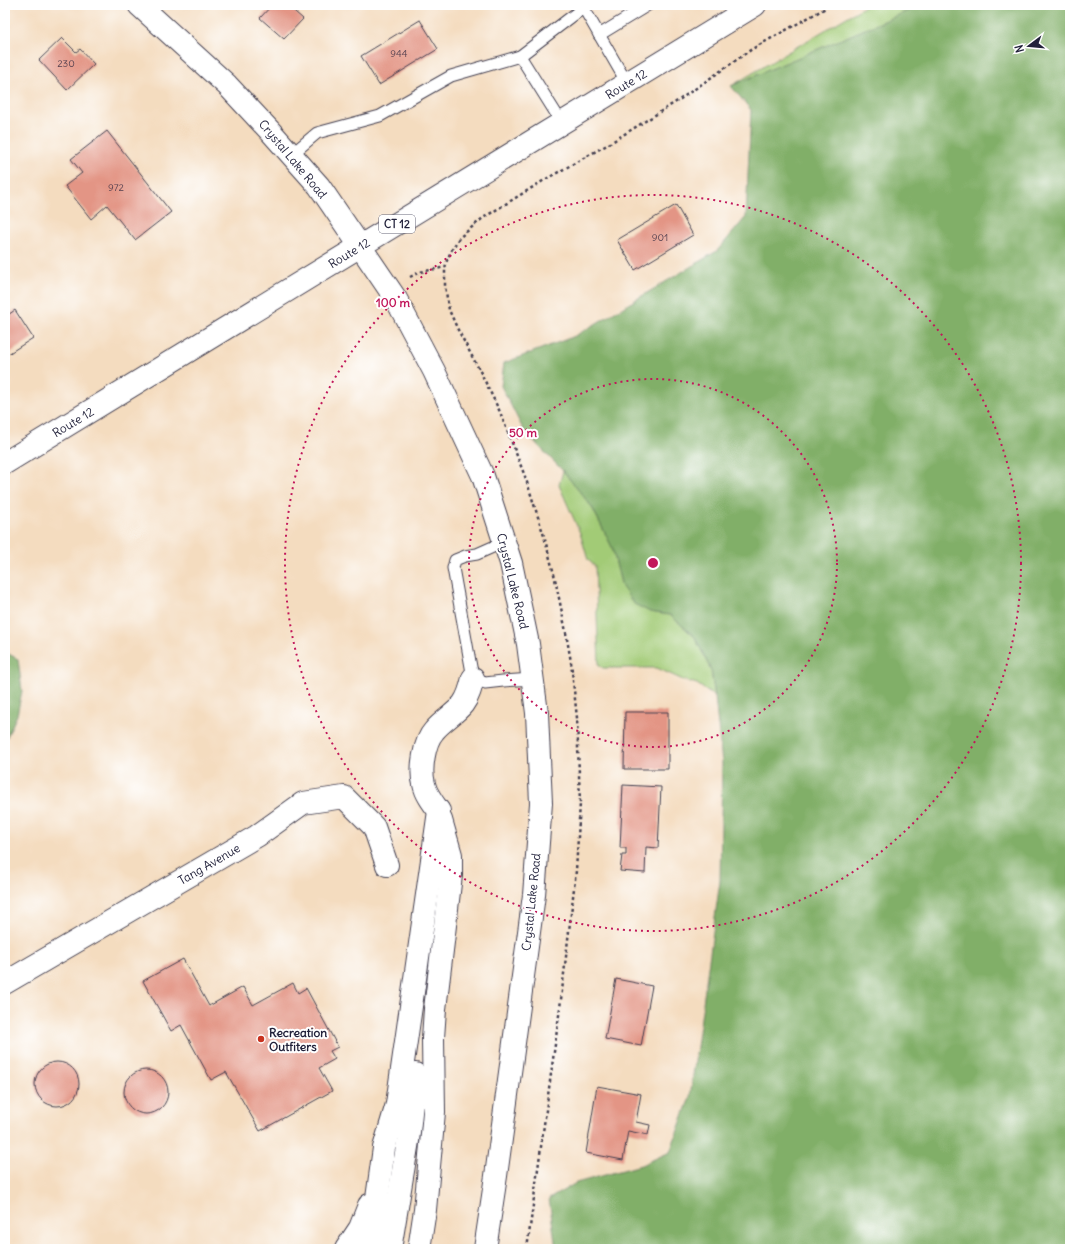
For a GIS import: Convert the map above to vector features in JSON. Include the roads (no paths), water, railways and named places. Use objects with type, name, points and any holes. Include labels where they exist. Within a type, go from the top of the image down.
[{"type":"main road","name":"Crystal Lake Road","points":[[139,5],[227,85],[292,155],[319,186],[360,246],[389,290],[434,371],[483,476],[511,562],[526,637],[537,713],[540,803],[534,895],[485,1249]]},
{"type":"main road","name":"Route 12","points":[[5,463],[755,5]]},
{"type":"main road","points":[[419,1249],[425,1210],[434,1112],[433,1038],[435,1009],[451,875],[451,855],[439,811],[430,799],[424,785],[422,769],[426,746],[433,731],[463,705],[469,694],[473,678]]},
{"type":"main road","name":"Tang Avenue","points":[[5,983],[256,836],[303,804],[344,797],[374,827],[387,866]]},
{"type":"main road","points":[[346,1249],[360,1228],[366,1213],[397,1104],[439,811]]},
{"type":"main road","points":[[390,1249],[411,1121],[416,1056],[434,917],[439,867],[439,811]]},
{"type":"main road","points":[[370,1249],[384,1148]]},
{"type":"lane","points":[[599,35],[648,5]]},
{"type":"lane","points":[[292,155],[318,133],[380,116],[451,76],[520,56],[582,6],[627,83]]},
{"type":"lane","points":[[520,56],[562,123]]},
{"type":"lane","points":[[504,542],[477,554],[465,556],[455,560],[453,568],[473,678],[486,683],[532,679]]},
{"type":"place","name":"Recreation Outfiters","points":[[261,1039]]}]
